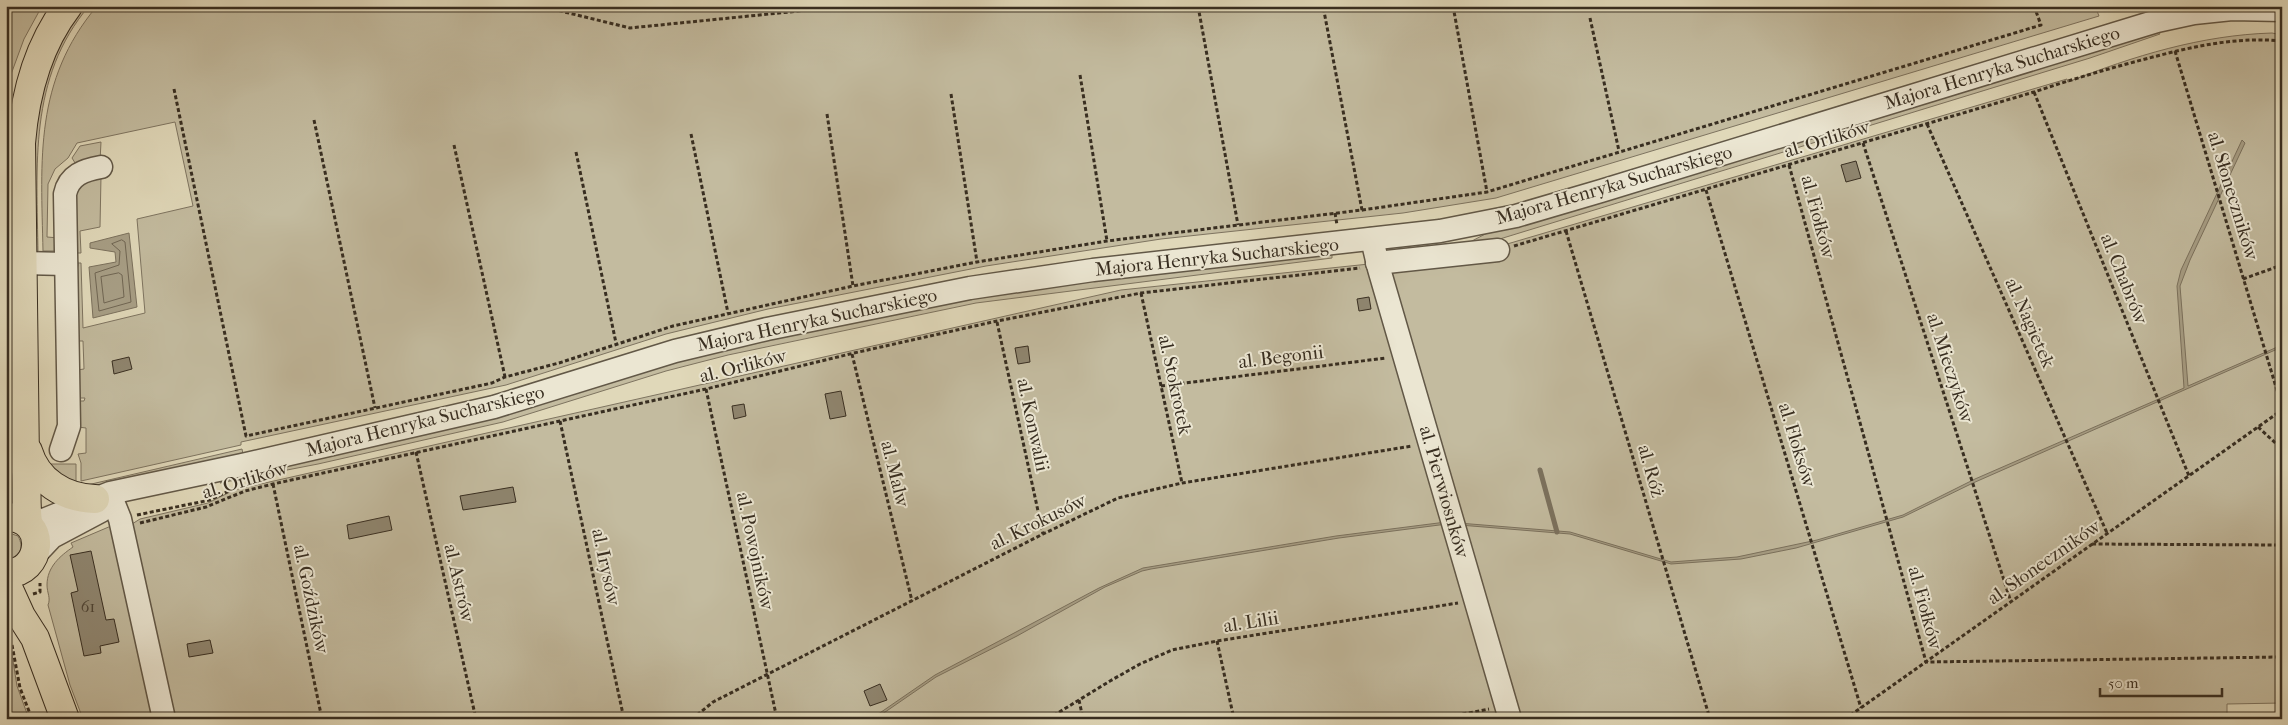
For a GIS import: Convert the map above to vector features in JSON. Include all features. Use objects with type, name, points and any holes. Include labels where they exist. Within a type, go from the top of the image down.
[{"type":"main road","points":[[22,638],[35,611],[24,564],[37,544],[34,532],[17,519],[26,509],[28,482],[25,451],[21,143],[25,105],[41,54],[68,6]]},
{"type":"main road","points":[[6,506],[25,451]]},
{"type":"main road","points":[[25,451],[49,484],[113,514]]},
{"type":"main road","points":[[6,583],[20,616],[22,638],[65,719]]},
{"type":"street","name":"Majora Henryka Sucharskiego","points":[[113,514],[110,493],[494,407],[676,351],[825,317],[970,288],[1102,269],[1440,231],[1516,216],[2157,21],[2232,9],[2282,10]]},
{"type":"street","points":[[61,450],[69,426],[66,264],[67,187],[70,181],[83,172],[100,167]]},
{"type":"street","name":"al. Pierwiosnków","points":[[1372,239],[1377,264],[1508,712]]},
{"type":"street","points":[[1377,264],[1498,250]]},
{"type":"street","points":[[22,263],[66,264]]},
{"type":"street","points":[[113,514],[164,719]]},
{"type":"street","name":"Majora Henryka Sucharskiego","points":[[17,519],[46,519],[113,514]]},
{"type":"street","name":"Majora Henryka Sucharskiego","points":[[24,564],[52,537],[113,514]]},
{"type":"path","points":[[540,6],[630,28],[849,6]]},
{"type":"path","points":[[1198,6],[1238,225]]},
{"type":"path","points":[[1323,6],[1362,210]]},
{"type":"path","points":[[1454,6],[1487,192]]},
{"type":"path","points":[[174,89],[246,436],[492,383],[505,377],[559,363],[616,343],[728,313],[853,286],[977,262],[1107,241],[1362,210],[1487,192],[2042,24],[2034,6]]},
{"type":"path","points":[[1590,18],[1619,151]]},
{"type":"path","name":"al. Orlików","points":[[1498,250],[1706,190],[2069,80],[2175,51],[2238,40],[2282,41]]},
{"type":"path","name":"al. Słoneczników","points":[[1845,719],[2258,427],[2282,408],[2175,51]]},
{"type":"path","points":[[1080,75],[1107,241]]},
{"type":"path","name":"al. Chabrów","points":[[2034,92],[2189,476]]},
{"type":"path","points":[[951,94],[977,262]]},
{"type":"path","points":[[827,114],[853,286]]},
{"type":"path","points":[[314,120],[375,408]]},
{"type":"path","name":"al. Nagietek","points":[[1927,124],[2107,533]]},
{"type":"path","points":[[691,134],[728,313]]},
{"type":"path","name":"al. Mieczyków","points":[[1862,143],[2011,602]]},
{"type":"path","points":[[454,145],[505,377]]},
{"type":"path","points":[[576,152],[616,343]]},
{"type":"path","name":"al. Fiołków","points":[[1789,165],[1926,662],[2280,657],[2280,564]]},
{"type":"path","name":"al. Floksów","points":[[1706,190],[1861,708]]},
{"type":"path","points":[[1334,228],[1337,225],[1335,213]]},
{"type":"path","name":"al. Róż","points":[[1566,231],[1710,719]]},
{"type":"path","name":"al. Orlików","points":[[113,514],[142,522],[206,507],[245,491],[273,484],[706,389],[997,321],[1141,293],[1377,264]]},
{"type":"path","points":[[2243,279],[2282,265]]},
{"type":"path","name":"al. Stokrotek","points":[[1141,293],[1182,483]]},
{"type":"path","name":"al. Konwalii","points":[[997,321],[1043,534]]},
{"type":"path","name":"al. Malw","points":[[852,354],[912,601]]},
{"type":"path","name":"al. Begonii","points":[[1161,386],[1404,356]]},
{"type":"path","name":"al. Powojników","points":[[706,389],[777,719]]},
{"type":"path","name":"al. Irysów","points":[[560,421],[624,719]]},
{"type":"path","points":[[2258,427],[2282,449]]},
{"type":"path","name":"al. Krokusów","points":[[692,719],[713,702],[1043,534],[1118,498],[1182,483],[1430,443]]},
{"type":"path","name":"al. Astrów","points":[[416,452],[476,719]]},
{"type":"path","name":"al. Goździków","points":[[273,484],[322,719]]},
{"type":"path","points":[[113,514],[205,501],[239,486]]},
{"type":"path","points":[[2092,544],[2278,545],[2280,564]]},
{"type":"path","name":"al. Lilii","points":[[1048,719],[1140,664],[1172,650],[1476,600]]},
{"type":"path","points":[[22,638],[16,658],[20,688],[32,719]]},
{"type":"path","points":[[1218,641],[1234,719]]},
{"type":"path","points":[[1080,700],[1083,719]]},
{"type":"path","points":[[1437,719],[1508,712]]},
{"type":"shaded area","points":[[6,6],[42,6],[24,39],[6,88]]},
{"type":"shaded area","points":[[81,6],[89,6],[69,34],[55,63],[46,93],[40,124],[37,188],[38,254],[34,251],[31,152],[45,71]]},
{"type":"shaded area","points":[[97,6],[2095,6],[2099,16],[1496,198],[1403,213],[1161,239],[986,266],[768,309],[666,334],[506,385],[241,442],[241,445],[81,481],[81,463],[78,454],[86,453],[86,428],[78,427],[77,401],[84,401],[85,398],[77,398],[77,370],[84,369],[83,341],[76,341],[76,263],[81,263],[83,328],[145,313],[137,219],[193,206],[175,122],[77,143],[68,158],[55,169],[48,184],[47,237],[59,238],[55,251],[43,251],[43,153],[46,122],[52,92],[62,63],[77,34]]},
{"type":"shaded area","points":[[2159,32],[2160,34],[2090,58],[1490,242],[1470,242],[1491,231]]},
{"type":"shaded area","points":[[2272,33],[2282,35],[2282,703],[2227,704],[2227,714],[2010,716],[1995,719],[1520,719],[1387,268],[1497,247],[2067,79],[2068,82],[2168,48],[2220,38]]},
{"type":"shaded area","points":[[101,142],[100,161],[77,166],[72,158],[80,146]]},
{"type":"shaded area","points":[[101,176],[100,227],[80,231],[81,253],[77,253],[73,195],[77,185]]},
{"type":"shaded area","points":[[1332,252],[1332,258],[976,303],[728,355],[666,371],[503,422],[318,464],[220,483],[234,475],[570,387],[823,327],[961,300],[1013,292],[1119,277]]},
{"type":"shaded area","points":[[1369,264],[1504,719],[83,719],[70,685],[48,605],[47,588],[49,573],[63,554],[73,547],[71,543],[111,526],[132,524],[140,519],[208,503],[234,490],[1121,290]]},
{"type":"shaded area","points":[[242,449],[243,454],[114,486],[70,489]]},
{"type":"shaded area","points":[[47,464],[76,464],[76,482],[70,484]]},
{"type":"shaded area","points":[[6,532],[18,536],[21,549],[17,555],[6,560]]},
{"type":"shaded area","points":[[6,637],[12,655],[17,686],[29,719],[6,719]]},
{"type":"water","points":[[2242,140],[2245,143],[2190,260],[2180,286],[2188,386],[2282,345],[2282,347],[1973,483],[1903,517],[1796,548],[1741,559],[1671,564],[1570,534],[1447,524],[1339,538],[1151,569],[1105,587],[1017,636],[936,677],[875,719],[871,719],[935,675],[1099,588],[1143,568],[1336,536],[1446,522],[1570,532],[1671,562],[1737,557],[1817,540],[1903,515],[1975,479],[2184,388],[2177,286],[2181,270]]},
{"type":"water","points":[[129,233],[137,307],[93,318],[89,267],[116,262],[115,252],[90,248],[90,243]]},
{"type":"building","points":[[1856,161],[1861,178],[1846,182],[1841,165]]},
{"type":"building","points":[[1369,297],[1371,309],[1359,311],[1357,299]]},
{"type":"building","points":[[1028,346],[1030,362],[1018,364],[1015,348]]},
{"type":"building","points":[[129,357],[132,369],[114,374],[112,361]]},
{"type":"building","points":[[841,391],[846,416],[830,419],[825,394]]},
{"type":"building","points":[[744,404],[746,416],[734,419],[732,406]]},
{"type":"building","points":[[513,487],[516,502],[463,510],[460,496]]},
{"type":"building","points":[[389,516],[392,530],[349,539],[347,525]]},
{"type":"building","points":[[91,551],[106,620],[114,619],[119,642],[100,646],[101,653],[84,656],[71,593],[78,591],[70,555]]},
{"type":"building","points":[[210,640],[213,653],[189,657],[187,644]]},
{"type":"building","points":[[880,684],[887,700],[870,706],[864,691]]},
{"type":"waterway","points":[[1540,470],[1557,532]]}]
